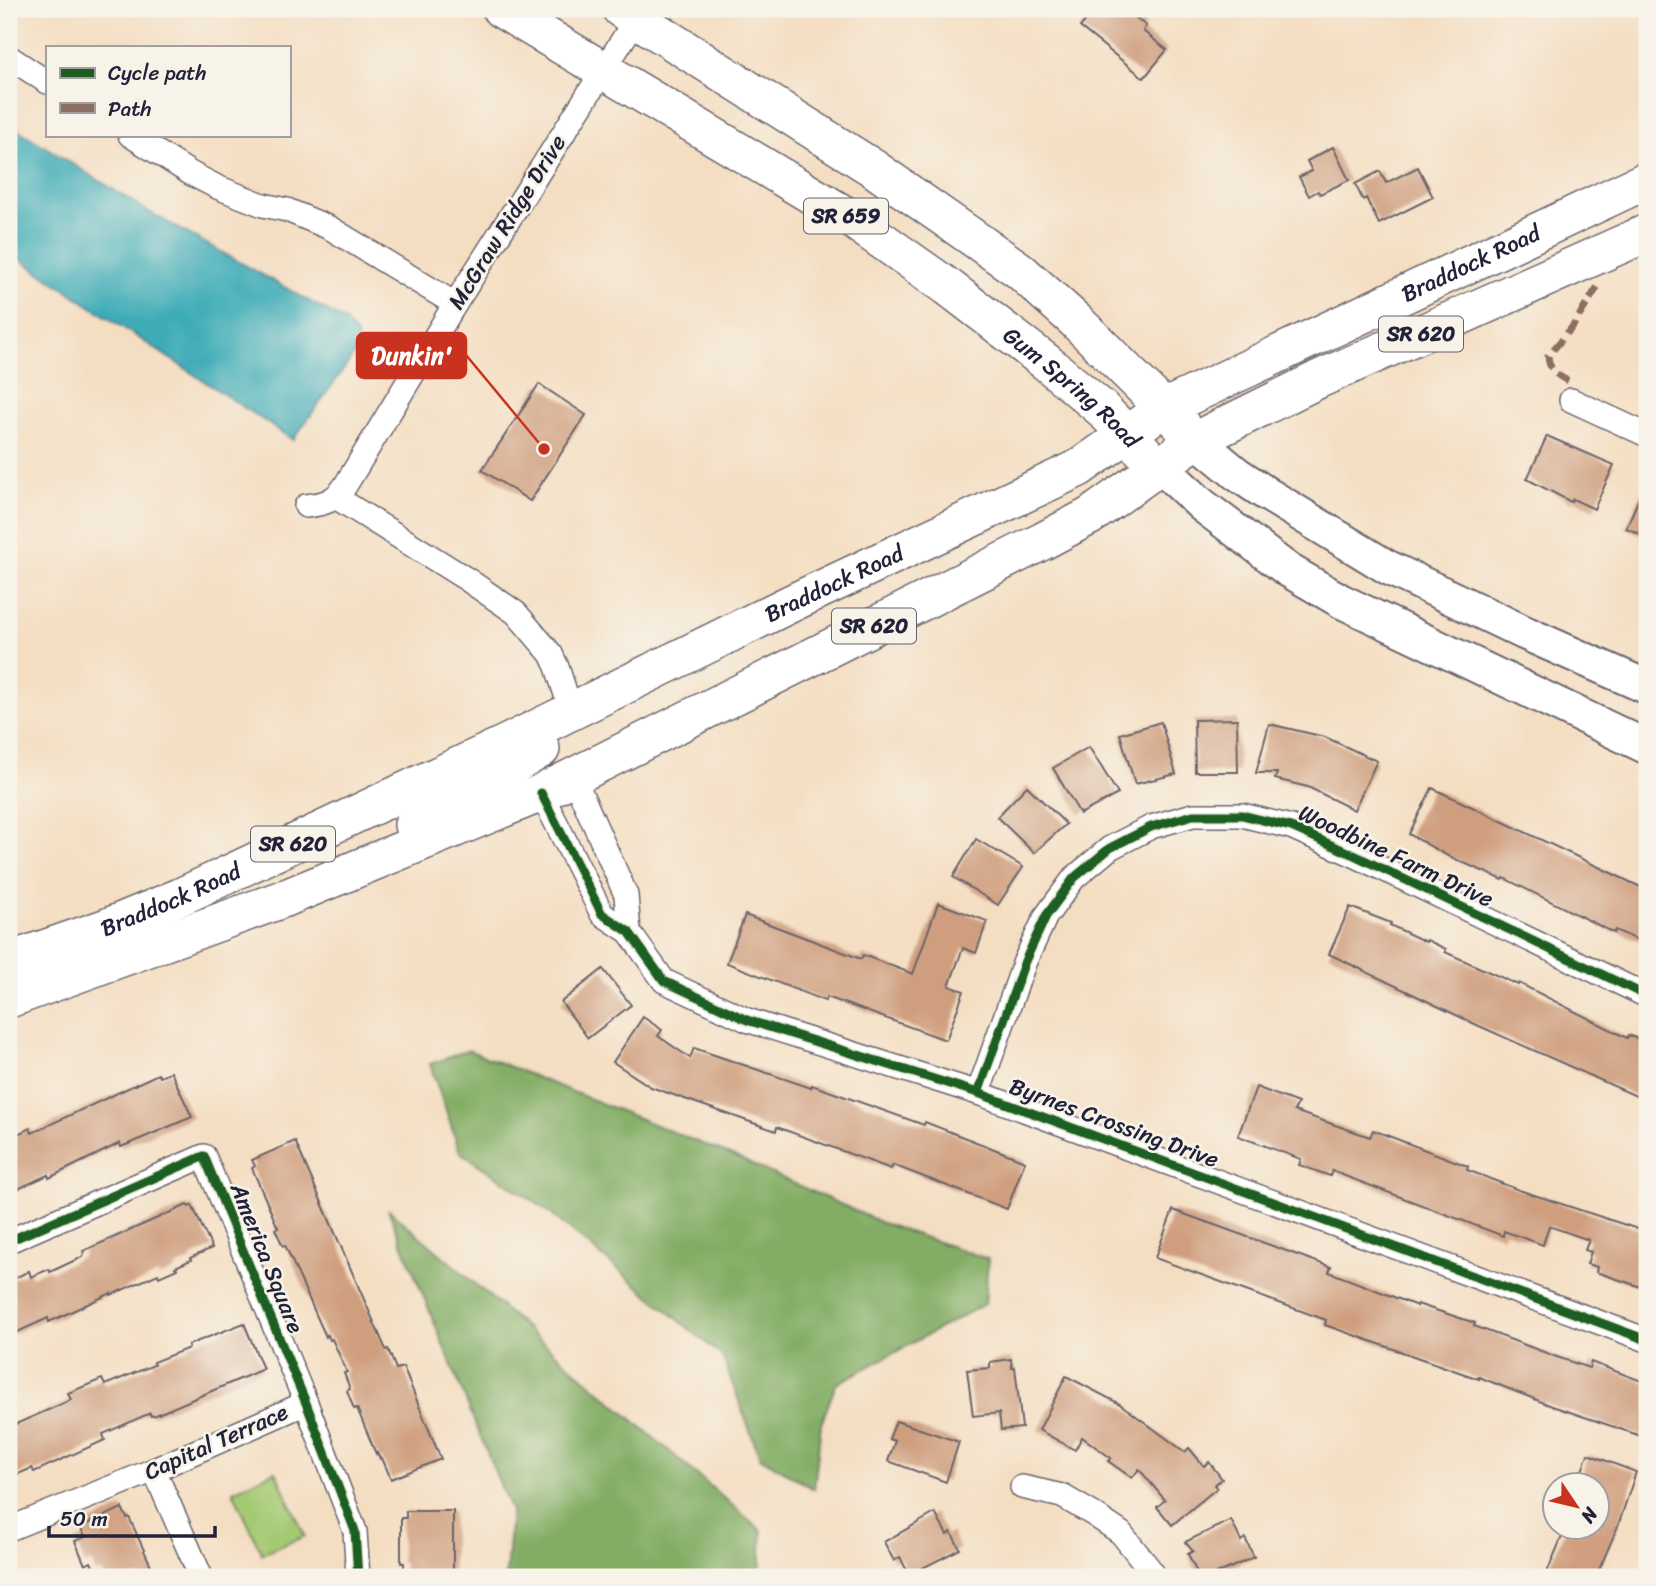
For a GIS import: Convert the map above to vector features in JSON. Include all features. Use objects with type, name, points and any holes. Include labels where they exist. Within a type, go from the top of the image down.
[{"type":"main road","name":"Gum Spring Road","points":[[501,9],[850,218],[937,279],[1056,370],[1101,408],[1126,436],[1202,505],[1288,570],[1341,601],[1647,747]]},
{"type":"main road","name":"Gum Spring Road","points":[[629,14],[873,168],[1018,270],[1075,320],[1196,440],[1237,474],[1267,494],[1387,567],[1647,687]]},
{"type":"main road","name":"Braddock Road","points":[[9,961],[105,928],[180,897],[507,743],[1079,468],[1164,408],[1647,180]]},
{"type":"main road","points":[[1581,263],[1595,236],[1610,225],[1647,207]]},
{"type":"main road","name":"Braddock Road","points":[[9,999],[288,897],[541,793],[1090,516],[1196,440],[1317,380],[1647,233]]},
{"type":"main road","points":[[288,897],[537,752],[560,730],[571,710]]},
{"type":"street","name":"McGraw Ridge Drive","points":[[337,498],[455,304],[603,71],[629,14]]},
{"type":"street","points":[[9,57],[46,81]]},
{"type":"street","points":[[132,136],[217,187],[263,205],[288,210],[330,228],[455,304]]},
{"type":"street","points":[[1571,400],[1647,435]]},
{"type":"street","points":[[306,506],[337,498],[516,613],[551,654],[571,710]]},
{"type":"street","points":[[573,776],[626,895],[629,932]]},
{"type":"street","name":"Byrnes Crossing Drive","points":[[541,793],[602,914],[629,932],[664,981],[747,1020],[978,1093],[1647,1340]]},
{"type":"street","name":"Woodbine Farm Drive","points":[[978,1093],[1025,961],[1046,916],[1074,878],[1110,848],[1151,827],[1193,815],[1242,815],[1291,827],[1647,996]]},
{"type":"street","name":"America Square","points":[[9,1241],[204,1156],[306,1403],[355,1531],[358,1577]]},
{"type":"street","name":"Capital Terrace","points":[[9,1528],[153,1470],[306,1403]]},
{"type":"street","points":[[153,1470],[201,1577]]},
{"type":"street","points":[[1022,1487],[1062,1496],[1121,1533],[1152,1572],[1153,1577]]},
{"type":"green space","points":[[468,1050],[735,1157],[882,1223],[988,1259],[985,1304],[836,1384],[821,1424],[814,1489],[760,1457],[722,1356],[544,1208],[460,1152],[430,1064]]},
{"type":"green space","points":[[388,1209],[762,1531],[760,1574],[763,1577],[506,1577],[511,1511]]},
{"type":"green space","points":[[275,1471],[305,1536],[262,1554],[233,1491]]},
{"type":"water","points":[[9,124],[146,210],[345,321],[357,336],[358,349],[293,440],[9,252]]},
{"type":"building","points":[[1095,9],[1125,9],[1146,26],[1143,31],[1167,50],[1144,78],[1080,27]]},
{"type":"building","points":[[1333,147],[1349,180],[1320,194],[1318,191],[1309,196],[1299,177],[1312,171],[1307,161]]},
{"type":"building","points":[[1418,167],[1433,197],[1379,224],[1366,198],[1363,200],[1355,184],[1380,171],[1386,183]]},
{"type":"building","points":[[539,384],[586,415],[530,501],[482,470]]},
{"type":"building","points":[[1547,436],[1614,465],[1594,509],[1573,499],[1571,502],[1527,479]]},
{"type":"building","points":[[1647,480],[1647,537],[1626,528]]},
{"type":"building","points":[[1237,719],[1238,772],[1195,772],[1194,720]]},
{"type":"building","points":[[1161,722],[1176,774],[1135,784],[1120,734]]},
{"type":"building","points":[[1269,724],[1325,737],[1377,761],[1354,810],[1308,787],[1275,779],[1277,773],[1256,773]]},
{"type":"building","points":[[1089,747],[1118,794],[1080,814],[1053,768]]},
{"type":"building","points":[[1027,786],[1066,824],[1034,853],[997,817]]},
{"type":"building","points":[[1432,788],[1647,890],[1647,944],[1615,930],[1614,933],[1504,878],[1503,880],[1448,856],[1409,834]]},
{"type":"building","points":[[976,839],[1023,867],[998,905],[953,877]]},
{"type":"building","points":[[938,903],[987,921],[976,953],[963,948],[949,986],[964,991],[946,1040],[827,997],[825,1001],[727,963],[745,915],[861,959],[863,955],[913,974]]},
{"type":"building","points":[[1350,907],[1391,923],[1390,925],[1446,949],[1445,952],[1518,985],[1519,983],[1627,1038],[1629,1035],[1647,1043],[1647,1101],[1477,1025],[1329,954]]},
{"type":"building","points":[[603,969],[631,1005],[588,1038],[561,1002]]},
{"type":"building","points":[[643,1017],[662,1030],[658,1036],[690,1058],[694,1048],[811,1088],[812,1085],[924,1125],[925,1122],[1025,1161],[1007,1209],[893,1165],[891,1169],[777,1127],[776,1131],[651,1087],[613,1062]]},
{"type":"building","points":[[171,1072],[192,1117],[121,1147],[120,1143],[49,1178],[48,1175],[9,1193],[9,1138],[30,1128],[32,1133],[158,1074],[160,1077]]},
{"type":"building","points":[[1256,1087],[1298,1103],[1294,1111],[1370,1137],[1373,1130],[1468,1166],[1467,1170],[1519,1190],[1647,1232],[1647,1289],[1596,1272],[1597,1267],[1587,1264],[1591,1252],[1585,1250],[1589,1240],[1549,1226],[1543,1245],[1504,1231],[1503,1236],[1332,1171],[1330,1176],[1299,1165],[1301,1159],[1238,1136]]},
{"type":"building","points":[[295,1141],[386,1350],[388,1349],[396,1369],[403,1367],[441,1459],[391,1479],[382,1458],[376,1454],[357,1408],[354,1409],[347,1391],[350,1389],[344,1373],[347,1372],[332,1339],[330,1340],[328,1335],[326,1337],[285,1245],[283,1246],[275,1229],[278,1228],[252,1168],[255,1166],[252,1160]]},
{"type":"building","points":[[192,1205],[212,1248],[159,1277],[158,1274],[49,1322],[48,1318],[9,1336],[9,1281],[29,1271],[31,1277],[49,1269],[50,1272],[82,1257],[83,1251]]},
{"type":"building","points":[[1173,1210],[1331,1267],[1329,1272],[1417,1306],[1475,1323],[1474,1326],[1589,1368],[1591,1362],[1647,1383],[1647,1438],[1325,1325],[1326,1320],[1155,1258]]},
{"type":"building","points":[[244,1323],[263,1369],[156,1415],[151,1416],[150,1413],[103,1434],[105,1440],[34,1472],[32,1468],[9,1478],[9,1427],[71,1400],[68,1393],[102,1379],[105,1385],[154,1365],[153,1362],[189,1348],[188,1345]]},
{"type":"building","points":[[1011,1359],[1012,1368],[1015,1367],[1022,1428],[1001,1430],[999,1413],[973,1416],[967,1370],[990,1368],[990,1362]]},
{"type":"building","points":[[1066,1376],[1120,1404],[1185,1452],[1189,1448],[1204,1466],[1209,1462],[1222,1479],[1214,1485],[1217,1488],[1172,1525],[1157,1507],[1165,1500],[1139,1469],[1132,1478],[1108,1461],[1111,1458],[1082,1437],[1075,1450],[1039,1430]]},
{"type":"building","points":[[896,1421],[959,1442],[946,1482],[888,1461],[895,1441],[889,1439]]},
{"type":"building","points":[[1588,1454],[1636,1472],[1618,1526],[1596,1577],[1545,1577],[1561,1540],[1610,1540],[1610,1470],[1582,1470]]},
{"type":"building","points":[[122,1508],[127,1518],[129,1517],[156,1577],[104,1577],[101,1571],[96,1573],[91,1562],[85,1565],[75,1541],[85,1537],[80,1527]]},
{"type":"building","points":[[406,1511],[453,1511],[453,1577],[404,1577],[404,1563],[401,1563],[401,1518],[406,1518]]},
{"type":"building","points":[[935,1513],[947,1535],[951,1532],[960,1549],[909,1575],[900,1557],[894,1561],[884,1542]]},
{"type":"building","points":[[1231,1520],[1241,1541],[1245,1538],[1254,1557],[1210,1577],[1199,1577],[1188,1554],[1193,1551],[1185,1542]]},
{"type":"marked path","points":[[1568,381],[1554,372],[1548,356],[1573,326],[1600,283]]},
{"type":"cycle path","points":[[541,793],[602,914],[629,932],[664,981],[747,1020],[978,1093],[1647,1340]]},
{"type":"cycle path","points":[[978,1093],[1025,961],[1046,916],[1074,878],[1110,848],[1151,827],[1193,815],[1242,815],[1291,827],[1647,996]]},
{"type":"cycle path","points":[[9,1241],[204,1156],[306,1403],[355,1531],[358,1577]]},
{"type":"place","name":"Dunkin'","points":[[544,449]]}]
